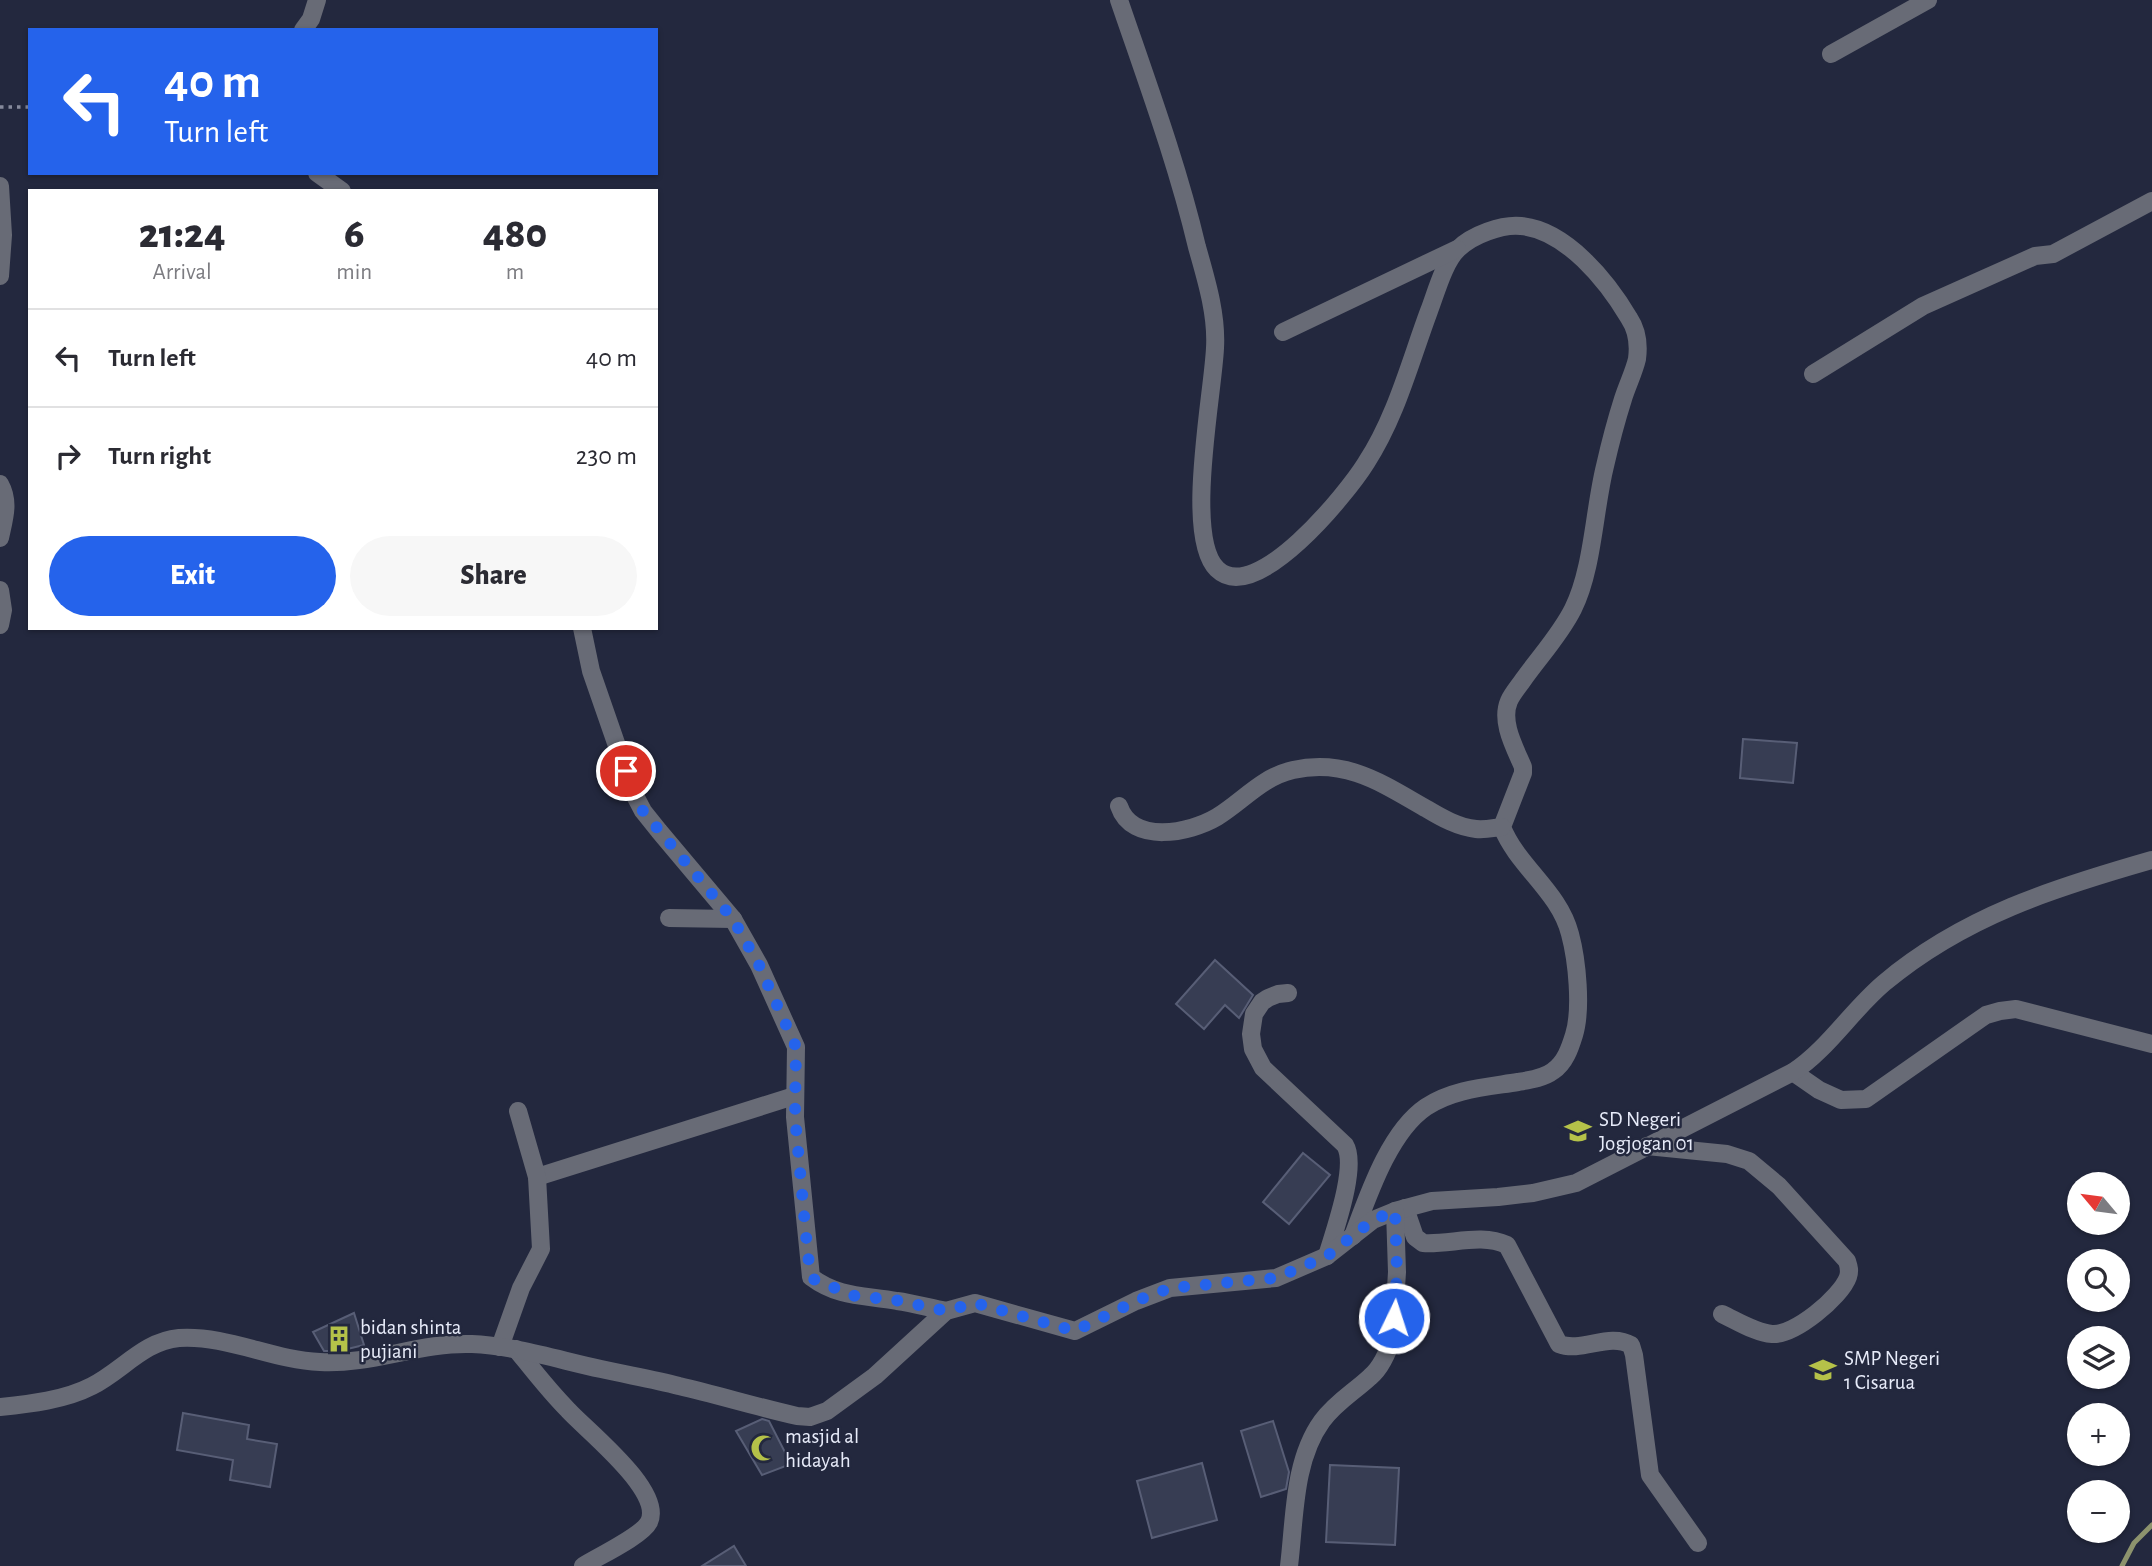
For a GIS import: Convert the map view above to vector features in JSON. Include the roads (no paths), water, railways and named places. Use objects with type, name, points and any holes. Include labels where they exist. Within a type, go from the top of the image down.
[{"type":"street","points":[[304,28],[311,19],[317,0]]},
{"type":"street","points":[[1119,0],[1173,156],[1209,293],[1216,343],[1201,504],[1205,545],[1213,565],[1221,572],[1234,576],[1250,573],[1265,567],[1290,550],[1324,516],[1357,475],[1375,449],[1389,421],[1444,272],[1457,249]]},
{"type":"street","points":[[1831,54],[1928,0]]},
{"type":"street","points":[[320,175],[339,189]]},
{"type":"street","points":[[0,186],[3,235],[0,276]]},
{"type":"street","points":[[1813,374],[1923,306],[2035,256],[2053,254],[2152,201]]},
{"type":"street","points":[[1283,332],[1457,249],[1483,233],[1508,225],[1536,228],[1558,240],[1599,275],[1637,330],[1637,358],[1604,470],[1586,568],[1576,601],[1565,623],[1508,701],[1507,727],[1522,773],[1502,827],[1512,847],[1562,912],[1570,934],[1579,1007],[1576,1030],[1569,1051],[1557,1069],[1543,1077],[1453,1094],[1416,1114],[1382,1165],[1353,1236]]},
{"type":"street","points":[[0,484],[6,505],[0,538]]},
{"type":"street","points":[[0,590],[3,610],[0,625]]},
{"type":"street","points":[[582,630],[591,671],[633,792],[643,811],[733,919],[759,965],[796,1047],[795,1117],[811,1277],[835,1290],[855,1296],[895,1300],[946,1311]]},
{"type":"street","points":[[1119,806],[1127,820],[1144,830],[1178,830],[1217,816],[1269,779],[1282,773],[1311,767],[1339,767],[1362,773],[1453,823],[1477,829],[1502,827]]},
{"type":"street","points":[[0,1407],[41,1401],[83,1390],[103,1380],[152,1346],[179,1338],[225,1343],[299,1360],[325,1362],[451,1345],[474,1344],[508,1348],[810,1417],[827,1411],[874,1376],[946,1311],[975,1303],[1075,1331],[1136,1301],[1170,1288],[1270,1280],[1327,1256],[1373,1220],[1400,1209],[1432,1201],[1498,1197],[1557,1189],[1576,1183],[1793,1072],[1814,1056],[1861,1004],[1885,983],[1977,921],[2070,883],[2152,859]]},
{"type":"street","points":[[668,918],[733,919]]},
{"type":"street","points":[[1288,993],[1273,995],[1259,1007],[1252,1019],[1253,1049],[1263,1068],[1345,1145],[1350,1154],[1342,1206],[1327,1256]]},
{"type":"street","points":[[1793,1072],[1819,1090],[1841,1100],[1866,1099],[1986,1015],[2016,1009],[2152,1044]]},
{"type":"street","points":[[537,1177],[794,1096]]},
{"type":"street","points":[[508,1348],[521,1288],[541,1249],[537,1177],[518,1111]]},
{"type":"street","points":[[1647,1146],[1727,1154],[1749,1161],[1779,1186],[1847,1261],[1848,1278],[1837,1294],[1805,1320],[1781,1334],[1764,1333],[1722,1314]]},
{"type":"street","points":[[1400,1209],[1415,1237],[1423,1243],[1475,1240],[1507,1245],[1559,1344],[1571,1347],[1620,1340],[1630,1345],[1634,1355],[1650,1475],[1698,1543]]},
{"type":"street","points":[[1289,1566],[1299,1480],[1309,1443],[1331,1410],[1373,1374],[1391,1343],[1400,1209]]},
{"type":"street","points":[[508,1348],[635,1477],[651,1508],[650,1521],[639,1534],[583,1566]]},
{"type":"waterway","points":[[2122,1566],[2134,1543],[2152,1525]]},
{"type":"place","name":"SD Negeri Jogjogan 01","points":[[1578,1131]]},
{"type":"place","name":"bidan shinta pujiani","points":[[339,1339]]},
{"type":"place","name":"SMP Negeri 1 Cisarua","points":[[1823,1370]]},
{"type":"place","name":"masjid al hidayah","points":[[764,1448]]}]
